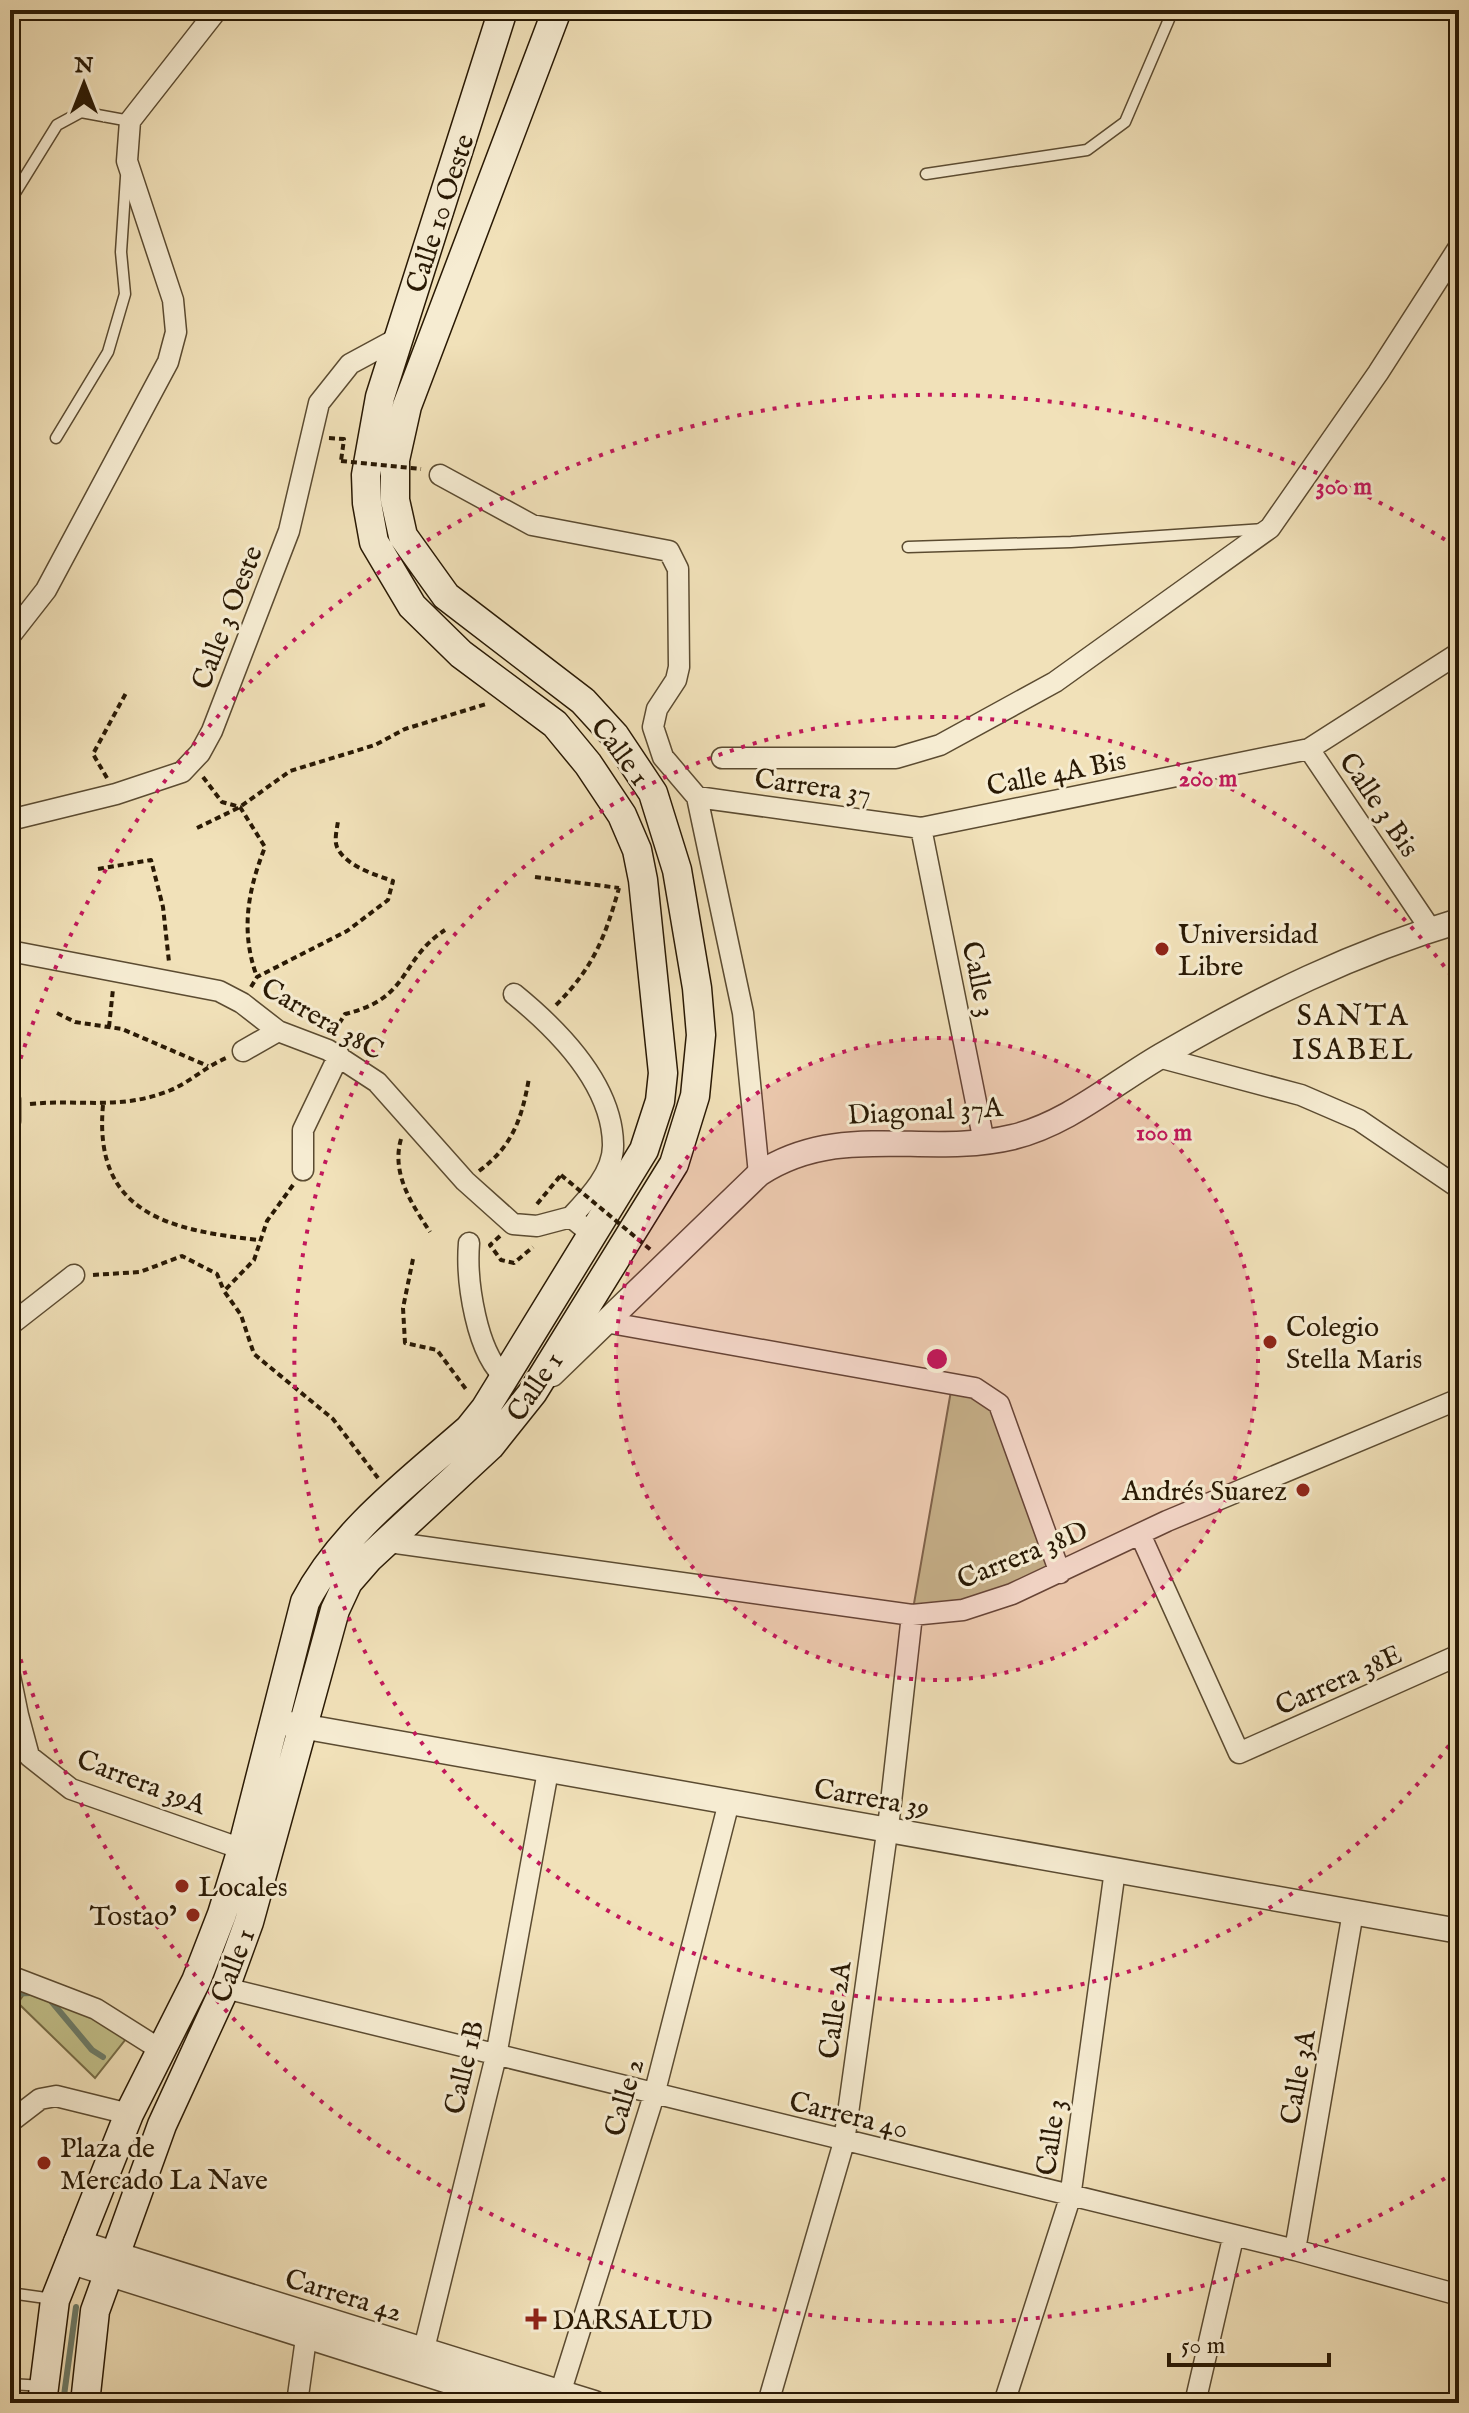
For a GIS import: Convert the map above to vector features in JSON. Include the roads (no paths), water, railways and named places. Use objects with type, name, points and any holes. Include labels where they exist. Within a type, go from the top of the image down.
[{"type":"main road","name":"Calle 10 Oeste","points":[[376,416],[503,10]]},
{"type":"main road","name":"Calle 10 Oeste","points":[[407,406],[557,10]]},
{"type":"main road","name":"Calle 1","points":[[85,2403],[95,2311],[110,2263],[162,2125],[225,1988],[270,1853],[341,1596],[368,1559],[490,1446],[533,1392],[674,1164],[691,1115],[699,1074],[701,1035],[697,988],[677,870],[661,813],[633,762],[583,701],[446,596],[403,536],[395,500],[395,460],[407,406]]},
{"type":"main road","name":"Calle 1","points":[[43,2395],[55,2300],[129,2114],[196,1981],[242,1849],[305,1602],[324,1566],[348,1539],[469,1429],[507,1379],[582,1226],[644,1150],[660,1101],[663,1073],[654,956],[637,850],[622,815],[566,737],[543,713],[433,630],[394,578],[374,542],[367,503],[366,475],[376,416]]},
{"type":"street","points":[[10,636],[46,590],[168,362],[176,332],[173,300],[127,161],[130,121],[217,10]]},
{"type":"street","points":[[722,758],[896,758],[940,745],[1055,682],[1270,528],[1378,373],[1459,247]]},
{"type":"street","name":"Calle 3 Oeste","points":[[10,820],[116,794],[182,772],[200,753],[212,731],[289,531],[319,403],[350,364],[400,337]]},
{"type":"street","points":[[431,472],[532,525],[669,551],[678,569],[679,667],[676,680],[657,709],[653,727],[663,757],[697,797],[743,1013],[759,1174]]},
{"type":"street","name":"Calle 4A Bis","points":[[921,828],[1309,749],[1459,653]]},
{"type":"street","name":"Calle 3 Bis","points":[[1309,749],[1431,930]]},
{"type":"street","name":"Carrera 37","points":[[697,797],[921,828]]},
{"type":"street","name":"Calle 3","points":[[921,828],[984,1142]]},
{"type":"street","name":"Diagonal 37A","points":[[533,1392],[759,1174],[789,1156],[823,1146],[984,1142],[1014,1137],[1063,1119],[1158,1057],[1325,968],[1459,921]]},
{"type":"street","name":"Carrera 38C","points":[[10,951],[219,991],[242,1003],[278,1031],[333,1052],[377,1082],[465,1181],[513,1224],[582,1226]]},
{"type":"street","points":[[514,994],[542,1017],[588,1073],[603,1104],[613,1144],[608,1167],[591,1195],[582,1226]]},
{"type":"street","points":[[243,1051],[278,1031]]},
{"type":"street","points":[[303,1170],[303,1130],[333,1052]]},
{"type":"street","points":[[1158,1057],[1301,1095],[1359,1120],[1459,1188]]},
{"type":"street","points":[[469,1243],[471,1299],[479,1330],[495,1367],[507,1379]]},
{"type":"street","points":[[10,1325],[74,1275]]},
{"type":"street","points":[[605,1322],[975,1388],[999,1404],[1060,1573]]},
{"type":"street","name":"Carrera 38D","points":[[389,1542],[912,1615],[963,1610],[1060,1573],[1140,1534],[1459,1399]]},
{"type":"street","name":"Carrera 38E","points":[[1140,1534],[1239,1753],[1459,1655]]},
{"type":"street","name":"Calle 2A","points":[[768,2403],[844,2142],[888,1830],[912,1615]]},
{"type":"street","points":[[10,1676],[14,1713]]},
{"type":"street","name":"Carrera 39A","points":[[14,1713],[29,1756],[71,1789],[242,1849]]},
{"type":"street","name":"Carrera 39","points":[[275,1722],[1459,1931]]},
{"type":"street","name":"Calle 1B","points":[[421,2361],[496,2056],[548,1771]]},
{"type":"street","name":"Calle 2","points":[[559,2398],[654,2095],[729,1802]]},
{"type":"street","name":"Calle 3","points":[[1004,2403],[1070,2198],[1115,1870]]},
{"type":"street","name":"Calle 3A","points":[[1295,2250],[1353,1912]]},
{"type":"street","points":[[10,1976],[96,2009],[161,2050]]},
{"type":"street","name":"Carrera 40","points":[[225,1988],[1233,2238],[1295,2250],[1459,2295]]},
{"type":"street","points":[[10,2122],[40,2099],[56,2096],[129,2114]]},
{"type":"street","points":[[1195,2403],[1233,2238]]},
{"type":"street","name":"Carrera 42","points":[[72,2251],[421,2361],[559,2398],[594,2403]]},
{"type":"street","points":[[297,2403],[308,2325]]},
{"type":"street","name":"Carrera 42","points":[[421,2361],[518,2403]]},
{"type":"lane","points":[[926,174],[1087,150],[1125,122],[1173,10]]},
{"type":"lane","points":[[10,201],[57,125],[81,112],[130,121]]},
{"type":"lane","points":[[56,438],[108,352],[125,294],[121,252],[127,161]]},
{"type":"lane","points":[[908,547],[1071,542],[1270,528]]},
{"type":"lane","points":[[10,2293],[55,2300]]},
{"type":"lane","points":[[10,2384],[43,2395]]},
{"type":"waterway","points":[[10,1994],[30,1993]]},
{"type":"waterway","points":[[51,2001],[92,2050],[103,2057]]},
{"type":"waterway","points":[[63,2403],[76,2307]]},
{"type":"place","name":"Universidad Libre","points":[[1162,949]]},
{"type":"place","name":"Colegio Stella Maris","points":[[1270,1342]]},
{"type":"place","name":"Andrés Suarez","points":[[1303,1490]]},
{"type":"place","name":"Locales","points":[[182,1886]]},
{"type":"place","name":"Tostao’","points":[[193,1915]]},
{"type":"place","name":"Plaza de Mercado La Nave","points":[[44,2163]]},
{"type":"place","name":"DARSALUD","points":[[536,2319]]},
{"type":"district","name":"SANTA ISABEL","points":[[1353,1032]]}]
